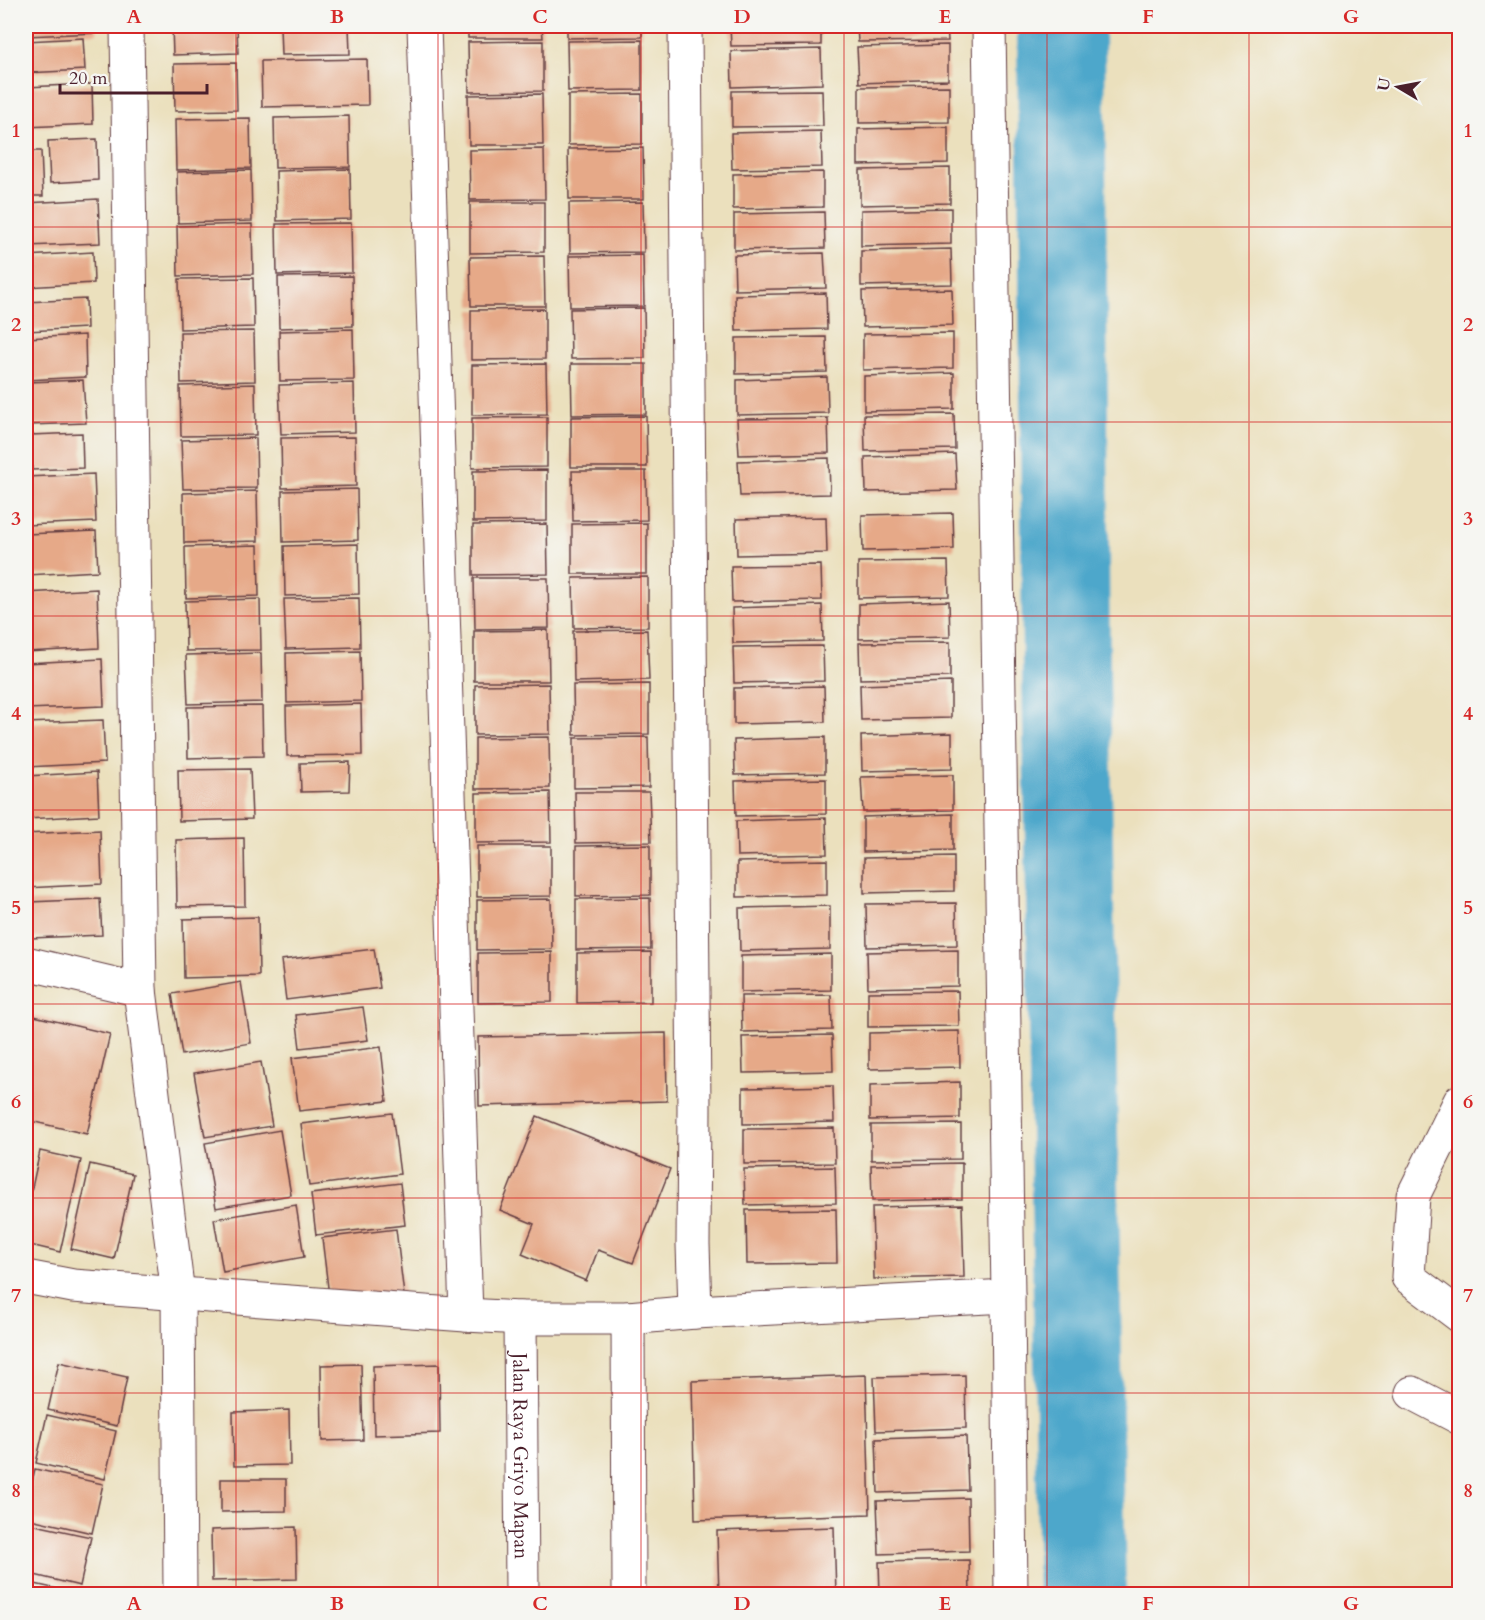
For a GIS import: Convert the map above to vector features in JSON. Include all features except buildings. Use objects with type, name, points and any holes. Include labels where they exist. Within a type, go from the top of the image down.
[{"type":"street","points":[[127,26],[140,990],[178,1294],[179,1593]]},
{"type":"street","points":[[424,26],[466,1315]]},
{"type":"street","points":[[685,26],[695,1312]]},
{"type":"street","points":[[989,26],[1011,1594]]},
{"type":"street","points":[[26,963],[140,990]]},
{"type":"street","points":[[1460,1101],[1413,1196],[1408,1276],[1460,1316]]},
{"type":"street","points":[[26,1277],[73,1286],[520,1318],[627,1318],[695,1312],[1008,1296]]},
{"type":"street","name":"Jalan Raya Griyo Mapan","points":[[520,1318],[522,1594]]},
{"type":"street","points":[[627,1318],[629,1594]]},
{"type":"street","points":[[1412,1392],[1460,1418]]},
{"type":"waterway","points":[[1061,26],[1066,671],[1082,1594]]}]
